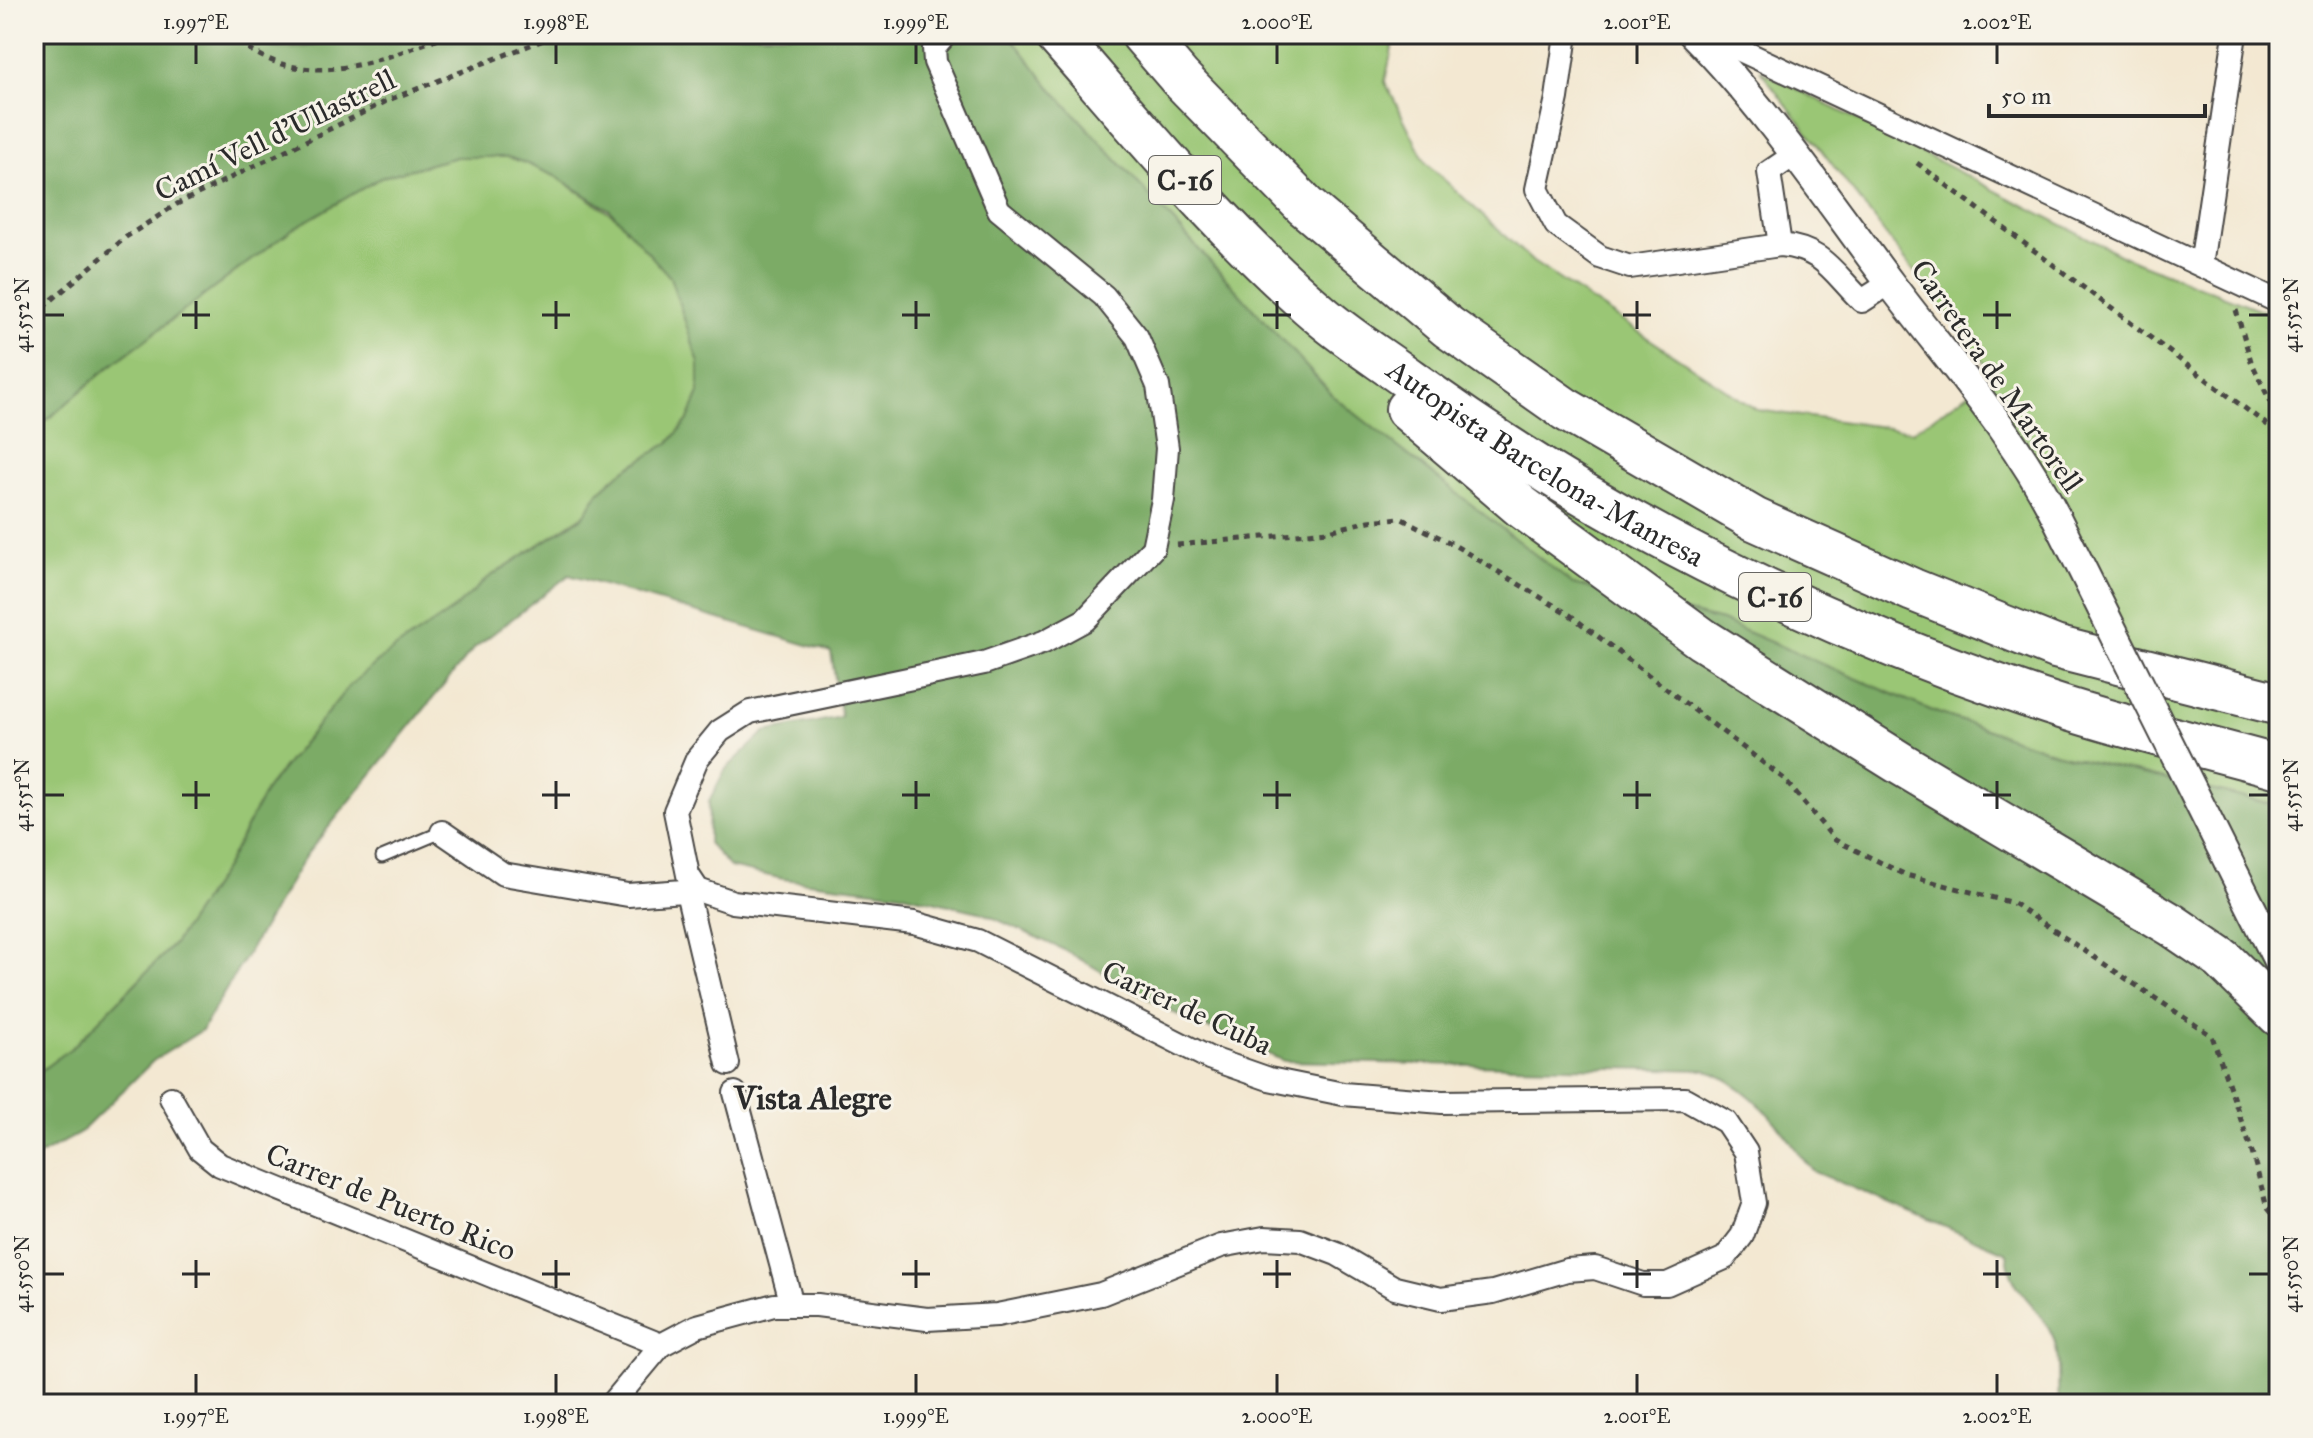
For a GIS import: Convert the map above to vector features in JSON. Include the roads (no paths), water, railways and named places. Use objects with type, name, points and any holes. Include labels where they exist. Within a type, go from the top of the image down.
[{"type":"highway","name":"Autopista Barcelona-Manresa","points":[[1056,34],[1222,221],[1323,316],[1467,421],[1619,515],[1774,597],[1894,648],[2023,695],[2279,767]]},
{"type":"highway","name":"Autopista Barcelona-Manresa","points":[[1142,34],[1180,78],[1305,206],[1448,327],[1565,409],[1754,519],[2055,647],[2279,704]]},
{"type":"highway","points":[[1323,316],[1404,407],[1522,507],[1702,639],[1903,765],[2172,925],[2222,959],[2279,1015]]},
{"type":"street","points":[[728,1064],[675,811],[697,759],[720,731],[750,712],[984,663],[1044,642],[1085,620],[1153,548],[1163,500],[1167,448],[1158,386],[1137,337],[1104,296],[999,210],[935,62],[934,48],[946,34]]},
{"type":"street","points":[[1566,34],[1557,98],[1537,189],[1556,225],[1600,257],[1630,267],[1780,245],[1804,247],[1827,262],[1862,301],[1890,283]]},
{"type":"street","name":"Carretera de Martorell","points":[[1693,34],[1724,66],[1794,155],[2008,441],[2056,517],[2279,963]]},
{"type":"street","points":[[1706,34],[2279,302]]},
{"type":"street","points":[[2201,265],[2235,34]]},
{"type":"street","points":[[1780,245],[1769,172],[1794,155]]},
{"type":"street","points":[[442,832],[503,874],[628,895],[693,891]]},
{"type":"street","name":"Carrer de Cuba","points":[[612,1404],[661,1345],[697,1326],[733,1314],[792,1305],[927,1319],[997,1315],[1101,1294],[1221,1246],[1264,1238],[1300,1240],[1337,1254],[1395,1288],[1441,1299],[1493,1292],[1567,1270],[1595,1268],[1643,1284],[1667,1284],[1725,1258],[1742,1236],[1754,1203],[1746,1152],[1726,1122],[1685,1099],[1442,1102],[1343,1094],[1269,1079],[1209,1058],[978,941],[914,923],[733,902],[693,891]]},
{"type":"street","points":[[735,1093],[792,1305]]},
{"type":"street","name":"Carrer de Puerto Rico","points":[[171,1098],[200,1149],[220,1165],[661,1345]]},
{"type":"lane","points":[[382,857],[442,832]]},
{"type":"district","name":"Vista Alegre","points":[[813,1098]]}]
